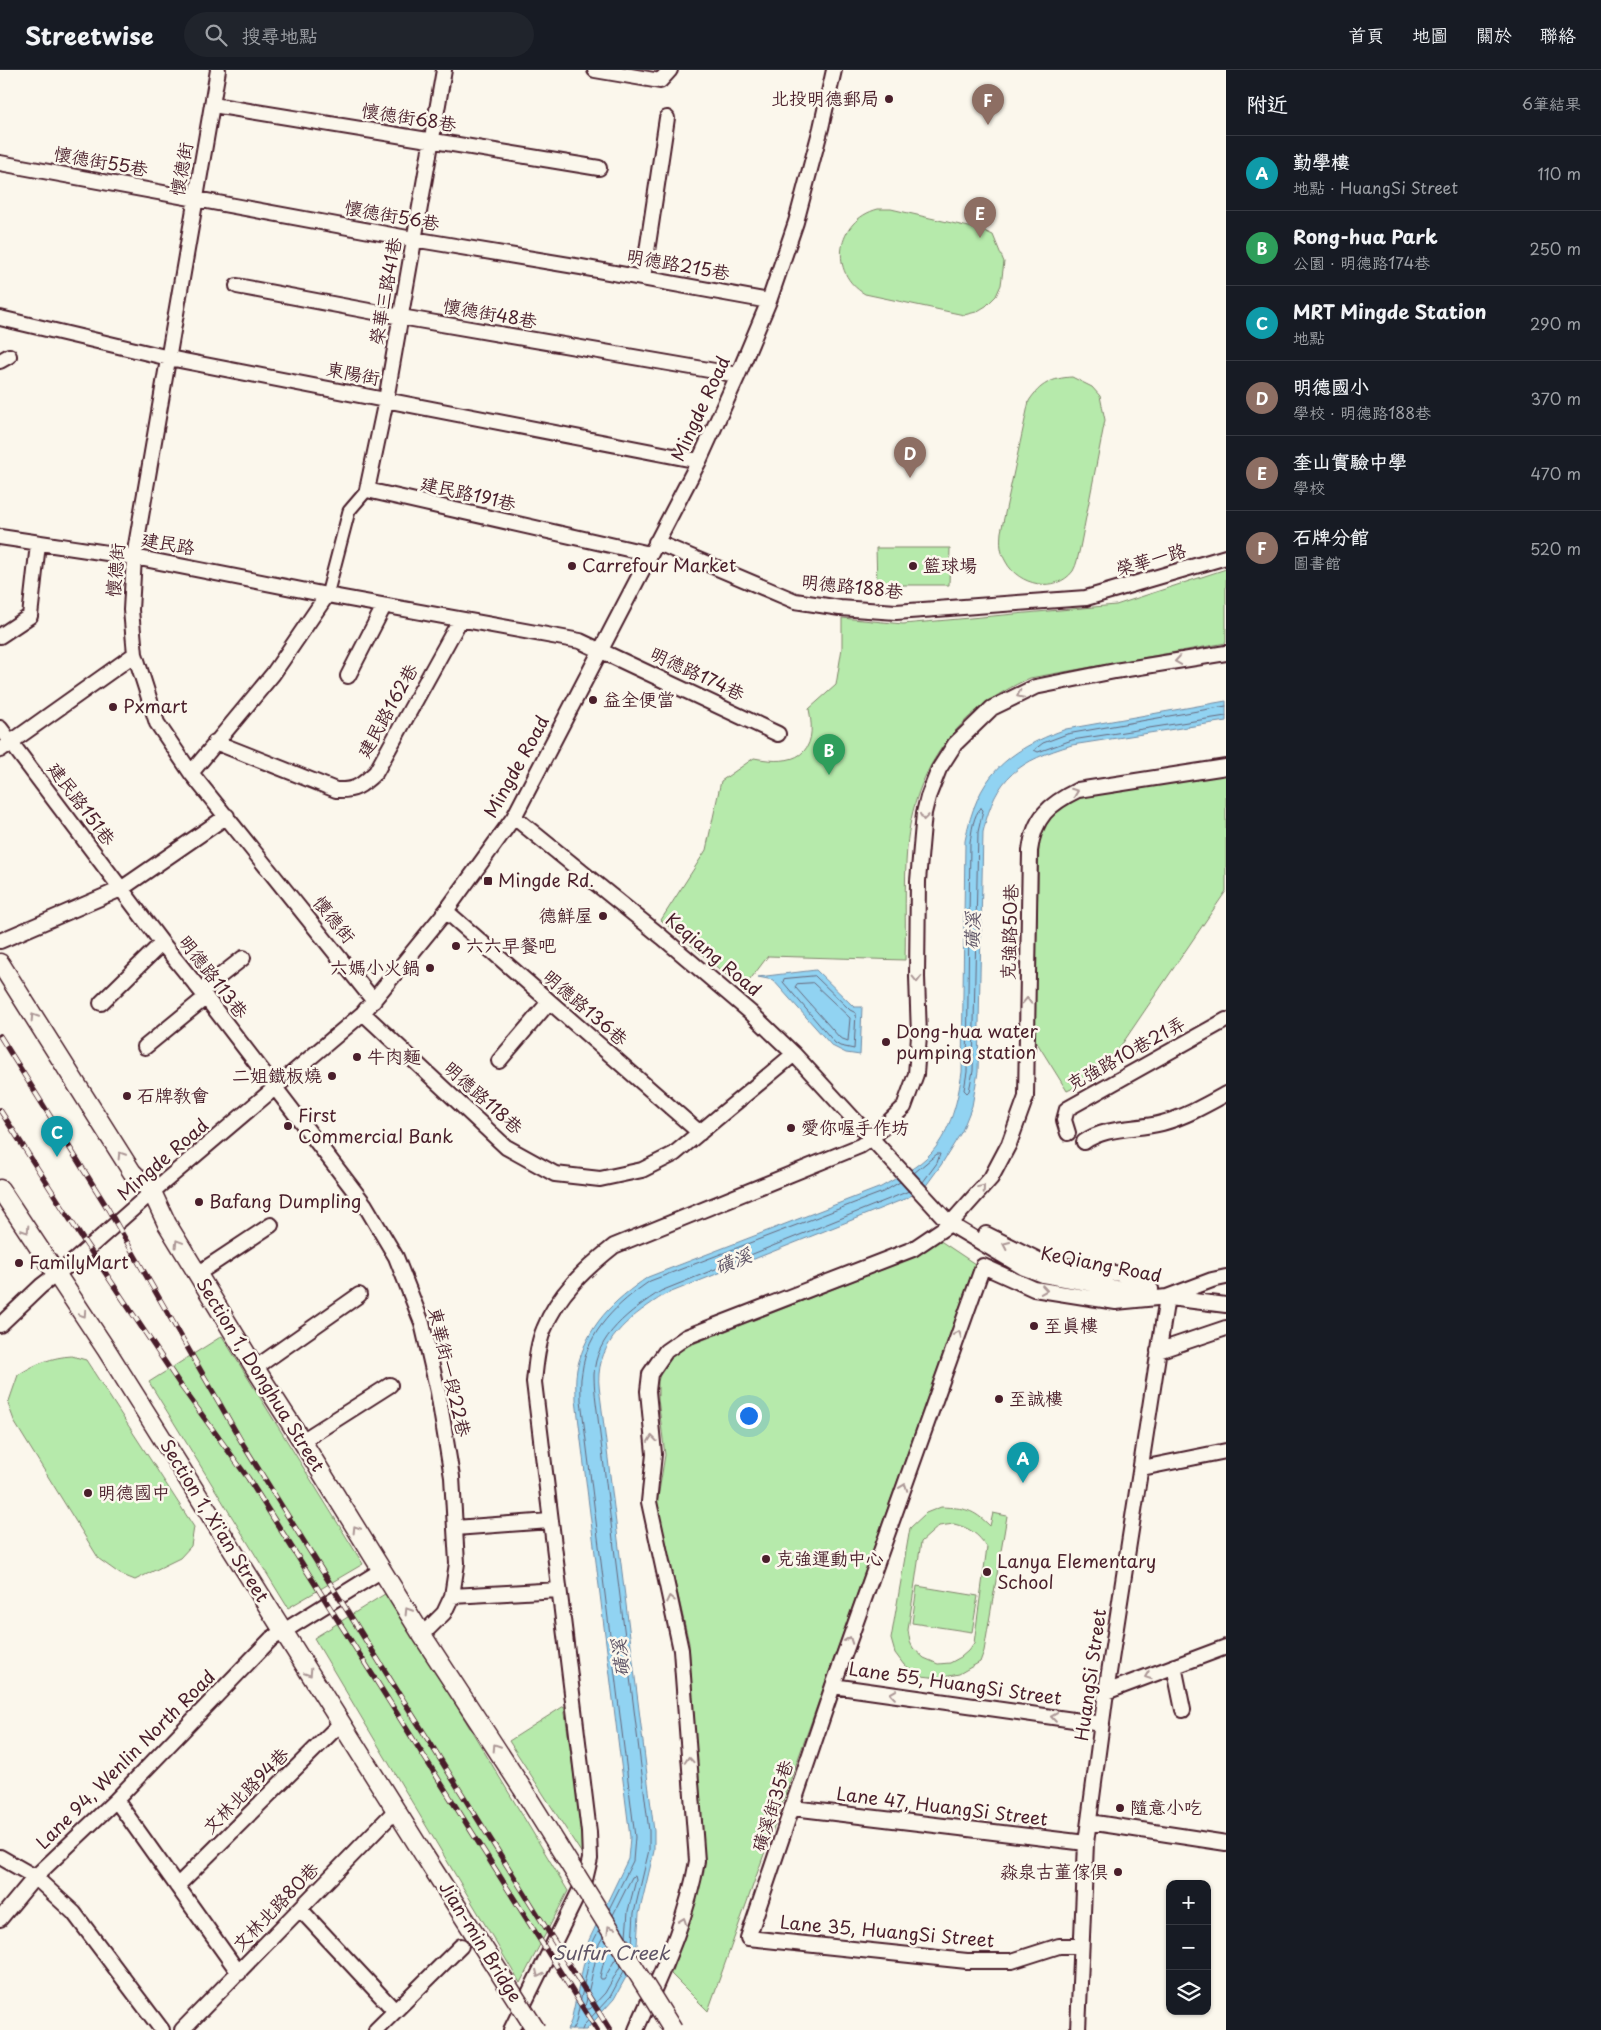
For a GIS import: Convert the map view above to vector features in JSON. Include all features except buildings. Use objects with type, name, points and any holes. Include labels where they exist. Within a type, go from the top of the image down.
[{"type":"street","name":"懷德街","points":[[218,70],[134,557],[131,610],[135,654],[157,723],[190,773],[227,816],[374,1001]]},
{"type":"street","name":"榮華三路41巷","points":[[386,400],[444,70]]},
{"type":"street","points":[[595,70],[660,81],[670,70]]},
{"type":"street","name":"Mingde Road","points":[[0,1325],[55,1274],[90,1247],[363,1013],[446,911],[514,817],[699,461],[738,375],[769,301],[796,222],[822,128],[834,70]]},
{"type":"street","name":"懷德街68巷","points":[[213,105],[599,168]]},
{"type":"street","points":[[643,278],[667,118]]},
{"type":"street","name":"懷德街55巷","points":[[0,163],[196,198]]},
{"type":"street","name":"懷德街56巷","points":[[196,198],[413,239],[581,267]]},
{"type":"street","name":"明德路215巷","points":[[581,267],[769,301]]},
{"type":"street","name":"懷德街48巷","points":[[237,286],[400,317],[738,375]]},
{"type":"street","name":"東陽街","points":[[0,318],[169,358],[699,461]]},
{"type":"street","points":[[190,773],[273,674],[327,595],[349,511],[368,490],[386,400]]},
{"type":"street","name":"建民路191巷","points":[[368,490],[653,548]]},
{"type":"street","name":"建民路","points":[[0,537],[134,557],[384,606],[580,641],[600,650]]},
{"type":"street","points":[[0,636],[30,616],[38,544]]},
{"type":"street","name":"明德路188巷","points":[[653,548],[795,601],[840,608],[896,612],[1086,598]]},
{"type":"street","name":"榮華一路","points":[[1086,598],[1226,557]]},
{"type":"street","points":[[348,676],[384,606]]},
{"type":"street","name":"建民路162巷","points":[[215,742],[336,790],[348,790],[361,786],[376,772],[460,620]]},
{"type":"street","name":"明德路174巷","points":[[600,650],[778,734]]},
{"type":"street","points":[[511,2030],[585,1880],[590,1859],[589,1832],[534,1382],[544,1330],[556,1307],[573,1282],[614,1246],[759,1188],[872,1138],[904,1107],[916,1074],[919,1036],[917,977],[918,881],[924,813],[938,769],[955,744],[992,708],[1035,687],[1116,671],[1226,653]]},
{"type":"street","points":[[5,746],[135,654]]},
{"type":"street","name":"建民路151巷","points":[[0,728],[5,746],[121,889]]},
{"type":"street","name":"克強路50巷","points":[[636,2030],[678,1934],[691,1891],[696,1861],[681,1650],[649,1502],[654,1454],[648,1391],[650,1374],[666,1350],[686,1337],[913,1249],[950,1224],[990,1178],[1009,1144],[1026,1097],[1030,851],[1037,822],[1060,799],[1078,790],[1226,767]]},
{"type":"street","points":[[0,941],[121,889],[227,816]]},
{"type":"street","name":"Keqiang Road","points":[[514,817],[722,986],[794,1054],[872,1138]]},
{"type":"street","name":"明德路113巷","points":[[121,889],[275,1089]]},
{"type":"street","name":"明德路136巷","points":[[446,911],[700,1133]]},
{"type":"street","points":[[101,1003],[162,943]]},
{"type":"street","points":[[145,1047],[243,958]]},
{"type":"street","name":"Section 1, Donghua Street","points":[[0,963],[132,1172],[152,1192],[167,1224],[254,1368],[302,1441],[422,1635],[522,1788],[673,2030]]},
{"type":"street","points":[[499,1061],[548,1002]]},
{"type":"street","name":"明德路118巷","points":[[363,1013],[506,1147],[555,1174],[600,1179],[642,1170],[674,1154],[794,1054]]},
{"type":"street","name":"克強路10巷21弄","points":[[1068,1133],[1064,1120],[1067,1109],[1226,1020]]},
{"type":"street","name":"東華街一段22巷","points":[[275,1089],[365,1205],[396,1257],[422,1323],[438,1392],[452,1476],[457,1563],[452,1596],[444,1613],[422,1635]]},
{"type":"street","points":[[1084,1142],[1095,1134],[1162,1123],[1196,1110],[1226,1094]]},
{"type":"street","name":"KeQiang Road","points":[[872,1138],[950,1224],[1024,1268],[1043,1275],[1167,1297],[1226,1305]]},
{"type":"street","name":"Section 1, Xi'an Street","points":[[0,1189],[106,1349],[424,1854]]},
{"type":"street","points":[[197,1274],[272,1225]]},
{"type":"street","points":[[986,1234],[1045,1263],[1120,1274],[1167,1297],[1212,1280],[1226,1277]]},
{"type":"street","name":"磺溪街35巷","points":[[793,1808],[832,1686],[983,1266],[1034,1289],[1116,1302],[1167,1297]]},
{"type":"street","points":[[254,1368],[359,1295]]},
{"type":"street","name":"HuangSi Street","points":[[1078,2030],[1086,1843],[1106,1692],[1167,1297]]},
{"type":"street","points":[[1158,1351],[1226,1328]]},
{"type":"street","points":[[302,1441],[390,1385]]},
{"type":"street","points":[[1142,1468],[1226,1451]]},
{"type":"street","points":[[455,1528],[550,1521]]},
{"type":"street","name":"Lane 94, Wenlin North Road","points":[[0,1919],[35,1877],[116,1800],[271,1639],[382,1570]]},
{"type":"street","points":[[452,1596],[559,1590]]},
{"type":"street","points":[[1106,1692],[1226,1647]]},
{"type":"street","points":[[1174,1666],[1182,1710]]},
{"type":"street","name":"Lane 55, HuangSi Street","points":[[832,1686],[1102,1724]]},
{"type":"street","name":"文林北路94巷","points":[[177,1886],[341,1724]]},
{"type":"street","points":[[116,1800],[239,1973]]},
{"type":"street","name":"Lane 47, HuangSi Street","points":[[793,1808],[1086,1843]]},
{"type":"street","name":"Lane 35, HuangSi Street","points":[[793,1808],[748,1938],[967,1961],[1012,1961],[1059,1946],[1081,1946]]},
{"type":"street","name":"文林北路80巷","points":[[182,2030],[396,1810]]},
{"type":"street","points":[[1089,1822],[1226,1842]]},
{"type":"street","name":"Jian-min Bridge","points":[[424,1854],[536,2030]]},
{"type":"street","points":[[0,1857],[35,1877],[74,1913],[162,2030]]},
{"type":"street","points":[[300,1909],[395,2011]]},
{"type":"street","points":[[376,2030],[461,1946]]},
{"type":"green space","points":[[878,209],[891,209],[982,230],[993,235],[1004,262],[1001,285],[996,296],[986,306],[976,312],[964,315],[865,294],[853,285],[846,273],[842,261],[842,248],[846,235],[853,224],[864,215]]},
{"type":"green space","points":[[1072,377],[1092,387],[1100,396],[1105,420],[1076,566],[1066,578],[1057,583],[1038,584],[1019,576],[1006,562],[1001,547],[1001,532],[1029,401],[1047,383]]},
{"type":"green space","name":"籃球場","points":[[876,548],[950,548],[949,585],[877,585]]},
{"type":"green space","points":[[1226,569],[1226,643],[1030,678],[1004,691],[981,707],[961,724],[944,744],[930,767],[919,791],[911,818],[906,861],[905,960],[768,956],[743,989],[661,920],[706,850],[721,781],[754,758],[781,760],[792,758],[801,754],[807,747],[811,725],[809,709],[836,685],[842,648],[842,618],[903,624],[1116,605]]},
{"type":"green space","points":[[1226,774],[1226,891],[1101,1075],[1067,1091],[1034,1038],[1039,843],[1045,823],[1057,810],[1080,798]]},
{"type":"green space","points":[[939,1240],[975,1264],[708,2011],[671,1974],[704,1872],[689,1643],[657,1504],[665,1455],[658,1399],[658,1381],[664,1363],[675,1351],[917,1256]]},
{"type":"green space","points":[[222,1336],[363,1564],[288,1608],[149,1382]]},
{"type":"green space","points":[[72,1356],[86,1360],[194,1527],[191,1546],[180,1558],[135,1580],[120,1574],[99,1559],[15,1423],[8,1404],[18,1375],[44,1362]]},
{"type":"green space","points":[[941,1507],[968,1510],[979,1516],[990,1526],[993,1513],[1007,1516],[984,1651],[980,1662],[959,1674],[939,1678],[922,1676],[904,1665],[895,1653],[891,1639],[910,1528],[926,1513]],"holes":[[[954,1524],[973,1532],[987,1547],[974,1643],[961,1657],[950,1663],[938,1664],[924,1658],[913,1648],[908,1630],[921,1542],[939,1526]]]},
{"type":"green space","points":[[917,1586],[978,1596],[972,1632],[912,1623]]},
{"type":"green space","points":[[388,1592],[568,1891],[520,1983],[314,1638]]},
{"type":"green space","points":[[564,1706],[586,1860],[509,1741]]},
{"type":"water","name":"Sulfur Creek","points":[[1226,701],[1226,721],[1072,745],[1038,757],[1012,774],[1003,784],[988,813],[983,832],[978,1072],[972,1106],[962,1131],[925,1187],[907,1198],[664,1295],[621,1328],[606,1349],[601,1361],[599,1388],[654,1831],[654,1851],[639,1914],[636,1959],[614,1999],[586,2030],[567,2030],[571,2021],[589,1940],[628,1859],[630,1837],[576,1400],[577,1369],[587,1339],[613,1305],[648,1277],[881,1187],[921,1162],[939,1143],[953,1114],[962,1072],[965,841],[977,800],[986,783],[997,769],[1010,757],[1026,747],[1066,729]]},
{"type":"water","points":[[816,970],[854,1007],[862,1007],[860,1055],[846,1053],[832,1046],[773,980],[758,977]]},
{"type":"railway","points":[[0,1036],[108,1209],[244,1446],[610,2030]]},
{"type":"railway","points":[[0,1110],[80,1235],[181,1386],[248,1478],[597,2030]]},
{"type":"place","name":"北投明德郵局","points":[[889,99]]},
{"type":"place","name":"石牌分館","points":[[988,125]]},
{"type":"place","name":"奎山實驗中學","points":[[980,238]]},
{"type":"place","name":"明德國小","points":[[910,478]]},
{"type":"place","name":"Carrefour Market","points":[[572,566]]},
{"type":"place","name":"籃球場","points":[[913,566]]},
{"type":"place","name":"益全便當","points":[[593,700]]},
{"type":"place","name":"Pxmart","points":[[113,707]]},
{"type":"place","name":"Rong-hua Park","points":[[829,775]]},
{"type":"place","name":"Mingde Rd.","points":[[488,881]]},
{"type":"place","name":"德鮮屋","points":[[603,916]]},
{"type":"place","name":"六六早餐吧","points":[[456,946]]},
{"type":"place","name":"六媽小火鍋","points":[[430,968]]},
{"type":"place","name":"Dong-hua water pumping station","points":[[886,1042]]},
{"type":"place","name":"牛肉麵","points":[[357,1057]]},
{"type":"place","name":"二姐鐵板燒","points":[[332,1076]]},
{"type":"place","name":"石牌教會","points":[[127,1096]]},
{"type":"place","name":"First Commercial Bank","points":[[288,1126]]},
{"type":"place","name":"愛你喔手作坊","points":[[791,1128]]},
{"type":"place","name":"MRT Mingde Station","points":[[57,1157]]},
{"type":"place","name":"Bafang Dumpling","points":[[199,1202]]},
{"type":"place","name":"FamilyMart","points":[[19,1263]]},
{"type":"place","name":"至真樓","points":[[1034,1326]]},
{"type":"place","name":"至誠樓","points":[[999,1399]]},
{"type":"place","name":"勤學樓","points":[[1023,1483]]},
{"type":"place","name":"明德國中","points":[[88,1493]]},
{"type":"place","name":"克強運動中心","points":[[766,1559]]},
{"type":"place","name":"Lanya Elementary School","points":[[987,1572]]},
{"type":"place","name":"隨意小吃","points":[[1120,1808]]},
{"type":"place","name":"淼泉古董傢俱","points":[[1118,1872]]},
{"type":"water label","name":"磺溪","points":[[972,931]]},
{"type":"water label","name":"磺溪","points":[[733,1261]]},
{"type":"water label","name":"磺溪","points":[[620,1658]]}]
